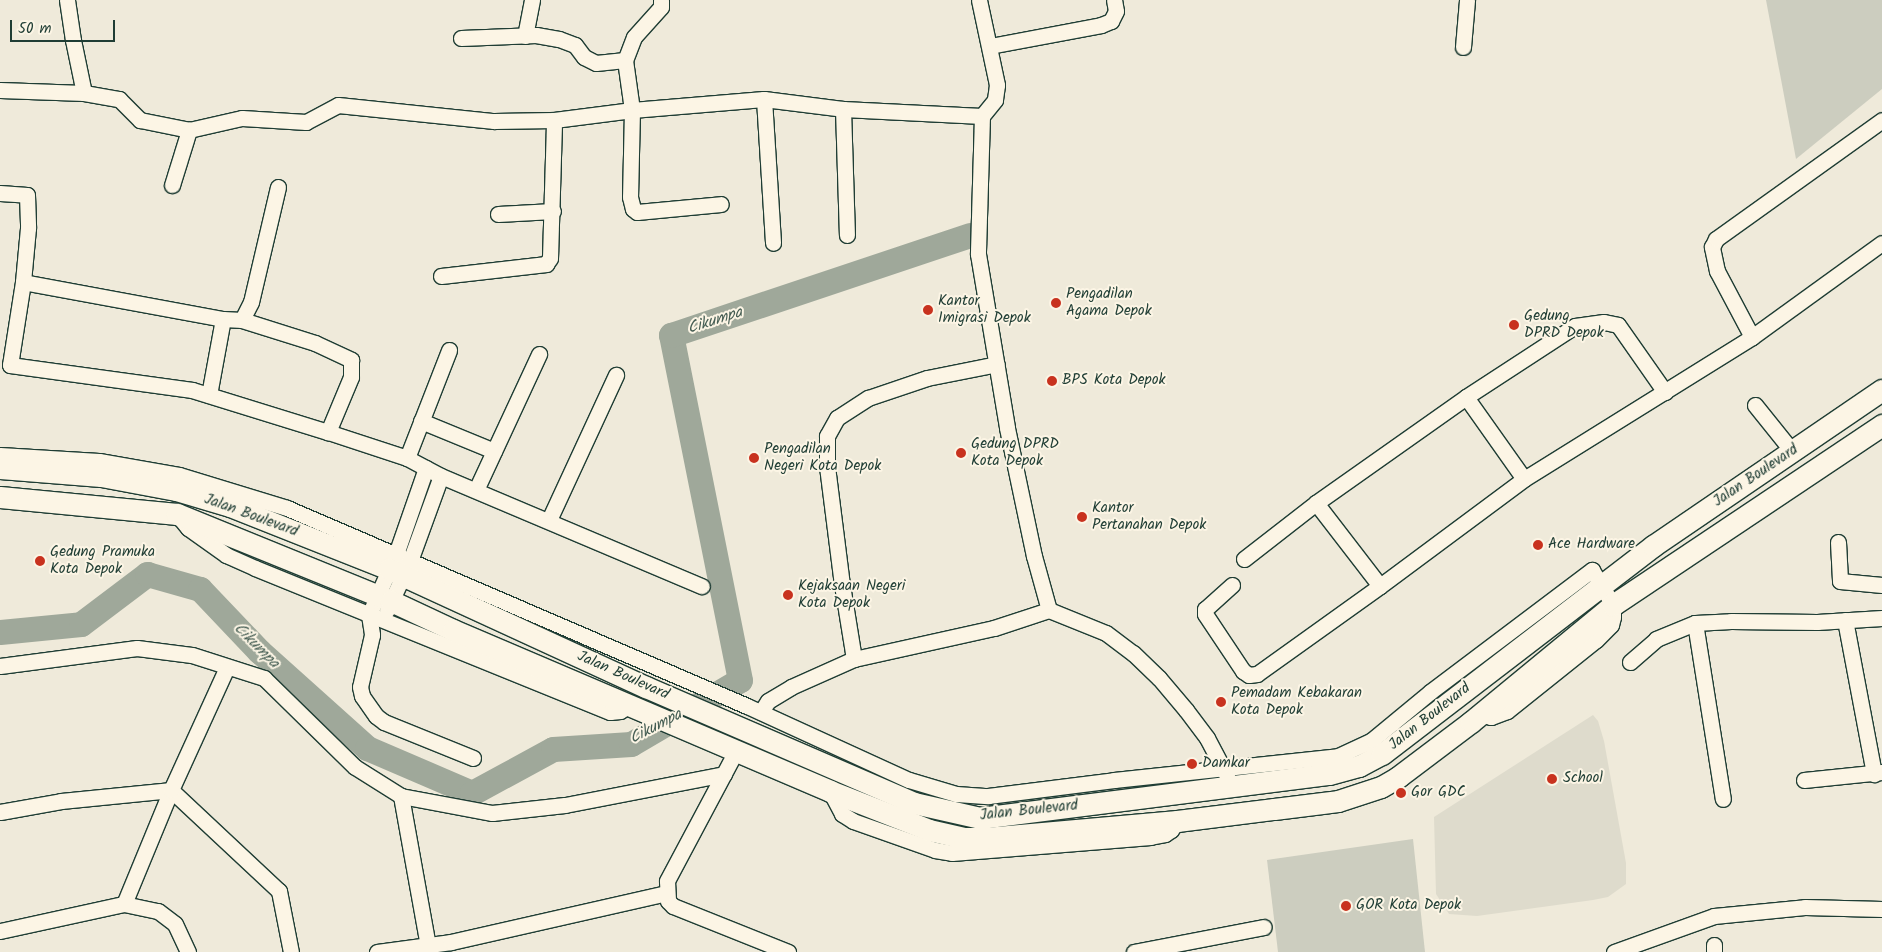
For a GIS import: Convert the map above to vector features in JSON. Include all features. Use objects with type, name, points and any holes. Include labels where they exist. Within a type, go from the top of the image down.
[{"type":"main road","name":"Jalan Boulevard","points":[[0,468],[101,476],[176,490],[230,506],[400,565],[646,687],[914,803],[980,818],[1227,777],[1266,782],[1329,774],[1359,766],[1382,754],[1597,577],[1792,451],[1882,390]]},
{"type":"main road","name":"Jalan Boulevard","points":[[0,497],[177,514],[383,598],[453,630],[830,791],[929,830],[964,838],[1177,821],[1338,801],[1381,787],[1398,777],[1480,714],[1613,605],[1882,424]]},
{"type":"main road","points":[[634,706],[646,687]]},
{"type":"main road","points":[[1266,782],[1274,809]]},
{"type":"street","points":[[67,0],[84,93]]},
{"type":"street","points":[[525,36],[532,0]]},
{"type":"street","points":[[661,0],[661,7],[634,37],[624,60],[632,110],[630,197],[633,209],[637,212],[721,204]]},
{"type":"street","points":[[979,0],[997,85],[995,100],[982,116],[978,254],[1007,428],[1034,556],[1049,610]]},
{"type":"street","points":[[990,46],[1101,25],[1111,21],[1116,12],[1114,0]]},
{"type":"street","points":[[1463,47],[1467,0]]},
{"type":"street","points":[[461,38],[525,36],[559,39],[575,45],[584,57],[596,64],[624,60]]},
{"type":"street","points":[[0,90],[84,93],[119,99],[140,120],[189,130],[242,118],[306,122],[338,105],[494,121],[554,120],[632,110],[764,100],[843,109],[982,116]]},
{"type":"street","points":[[764,100],[773,243]]},
{"type":"street","points":[[843,109],[847,235]]},
{"type":"street","points":[[441,276],[546,264],[550,258],[553,211],[554,120]]},
{"type":"street","points":[[1752,337],[1717,271],[1712,247],[1716,239],[1881,123]]},
{"type":"street","points":[[172,185],[189,130]]},
{"type":"street","points":[[242,320],[251,302],[278,187]]},
{"type":"street","points":[[0,193],[27,195],[28,228],[23,282],[5,365],[192,390],[328,432],[407,458],[442,476],[550,520],[702,586]]},
{"type":"street","points":[[498,214],[553,211]]},
{"type":"street","points":[[1232,586],[1205,609],[1205,614],[1243,671],[1249,675],[1257,674],[1524,479],[1752,337],[1882,243]]},
{"type":"street","points":[[23,282],[222,319],[242,320],[315,343],[351,360],[350,377],[328,432]]},
{"type":"street","points":[[209,395],[222,319]]},
{"type":"street","points":[[1244,559],[1316,503],[1466,397],[1575,326],[1604,322],[1618,325],[1665,392]]},
{"type":"street","points":[[407,458],[449,350]]},
{"type":"street","points":[[476,490],[538,354]]},
{"type":"street","points":[[854,659],[842,585],[827,466],[827,436],[837,418],[868,398],[927,378],[997,364]]},
{"type":"street","points":[[550,520],[616,375]]},
{"type":"street","points":[[1466,397],[1524,479]]},
{"type":"street","points":[[1755,405],[1792,451]]},
{"type":"street","points":[[421,421],[494,451]]},
{"type":"street","points":[[0,455],[99,461],[179,475],[287,508],[400,565],[761,712],[909,780],[956,794],[988,796],[1227,777],[1338,756],[1372,740],[1430,692],[1597,577],[1613,605]]},
{"type":"street","points":[[400,565],[410,513],[426,468]]},
{"type":"street","points":[[442,476],[426,519],[383,598],[376,618],[360,687],[362,696],[376,716],[384,722],[473,758]]},
{"type":"street","points":[[1316,503],[1380,586]]},
{"type":"street","points":[[410,513],[426,519]]},
{"type":"street","points":[[177,514],[188,528],[226,555],[376,618],[610,712],[634,706]]},
{"type":"street","points":[[1838,542],[1840,581],[1882,585]]},
{"type":"street","points":[[761,712],[768,701],[791,687],[854,659],[994,628],[1049,610],[1106,633],[1133,653],[1159,678],[1186,710],[1207,738],[1227,777]]},
{"type":"street","points":[[1630,662],[1656,639],[1695,623],[1882,618]]},
{"type":"street","points":[[1804,780],[1878,773],[1845,620]]},
{"type":"street","points":[[1695,623],[1723,799]]},
{"type":"street","points":[[0,666],[137,648],[192,655],[264,678],[355,768],[401,796],[492,813],[565,805],[724,774]]},
{"type":"street","points":[[124,904],[171,790],[228,667]]},
{"type":"street","points":[[736,751],[667,881],[668,901],[673,906],[790,952]]},
{"type":"street","points":[[0,812],[61,801],[171,790],[278,891],[291,952]]},
{"type":"street","points":[[401,796],[428,946]]},
{"type":"street","points":[[376,952],[428,946],[667,894]]},
{"type":"street","points":[[0,931],[124,904],[158,911],[175,924],[188,952]]},
{"type":"street","points":[[1614,952],[1714,916],[1804,906],[1882,910]]},
{"type":"street","points":[[1134,952],[1264,927]]},
{"type":"shaded area","points":[[1766,0],[1882,0],[1882,89],[1796,159]]},
{"type":"shaded area","name":"School","points":[[1593,715],[1598,721],[1604,741],[1626,863],[1626,884],[1608,897],[1593,900],[1477,916],[1449,914],[1436,894],[1434,817]]},
{"type":"shaded area","name":"GOR Kota Depok","points":[[1413,839],[1425,952],[1278,952],[1267,860]]},
{"type":"waterway","name":"Cikumpa","points":[[0,632],[81,624],[147,574],[200,589],[259,651],[367,748],[472,793],[553,749],[631,744],[740,680],[671,335],[970,235]]},
{"type":"place","name":"Pengadilan Agama Depok","points":[[1056,303]]},
{"type":"place","name":"Kantor Imigrasi Depok","points":[[928,310]]},
{"type":"place","name":"Gedung DPRD Depok","points":[[1514,325]]},
{"type":"place","name":"BPS Kota Depok","points":[[1052,381]]},
{"type":"place","name":"Gedung DPRD Kota Depok","points":[[961,453]]},
{"type":"place","name":"Pengadilan Negeri Kota Depok","points":[[754,458]]},
{"type":"place","name":"Kantor Pertanahan Depok","points":[[1082,517]]},
{"type":"place","name":"Ace Hardware","points":[[1538,545]]},
{"type":"place","name":"Gedung Pramuka Kota Depok","points":[[40,561]]},
{"type":"place","name":"Kejaksaan Negeri Kota Depok","points":[[788,595]]},
{"type":"place","name":"Pemadam Kebakaran Kota Depok","points":[[1221,702]]},
{"type":"place","name":"Damkar","points":[[1192,764]]},
{"type":"place","name":"School","points":[[1552,779]]},
{"type":"place","name":"Gor GDC","points":[[1401,793]]},
{"type":"place","name":"GOR Kota Depok","points":[[1346,906]]}]
